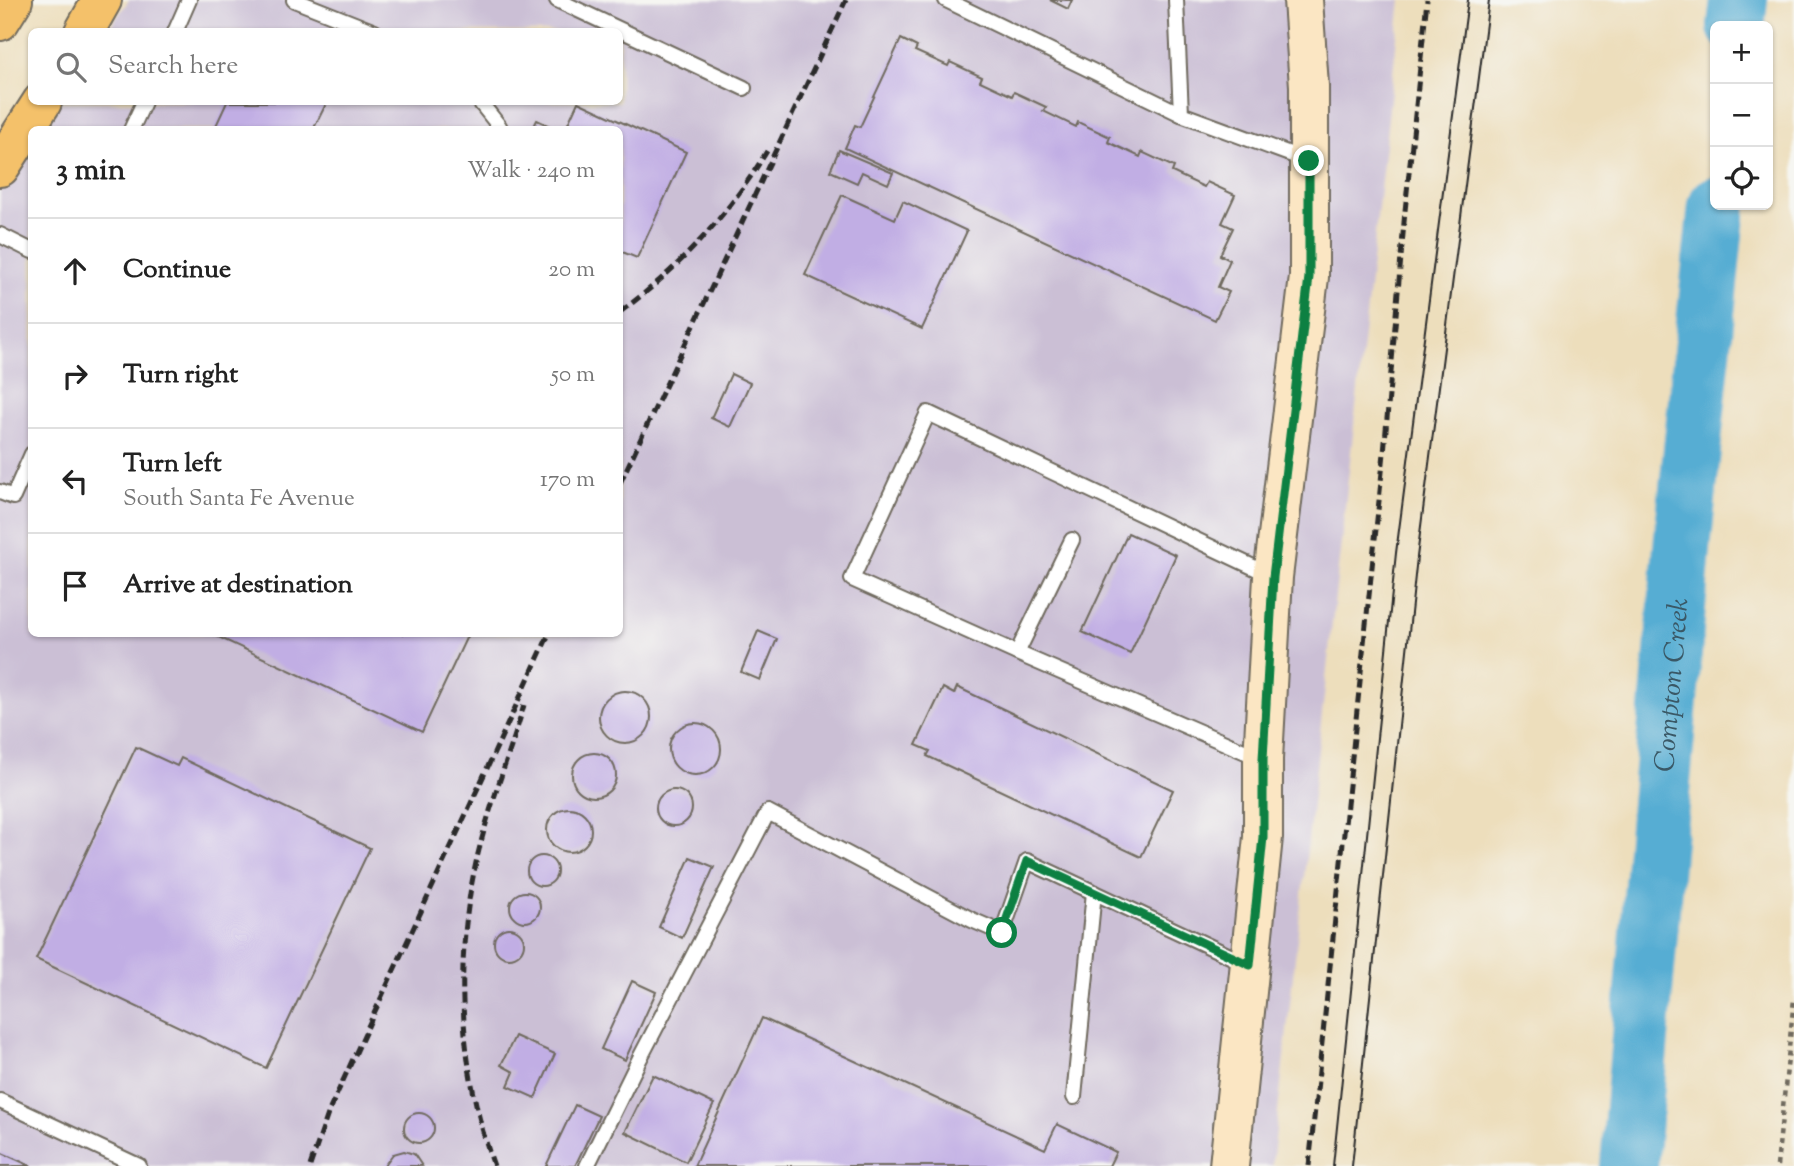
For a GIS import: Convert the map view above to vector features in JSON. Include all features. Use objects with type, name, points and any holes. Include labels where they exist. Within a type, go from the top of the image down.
[{"type":"main road","points":[[0,21],[13,0]]},
{"type":"main road","points":[[86,28],[102,0]]},
{"type":"main road","points":[[1229,1166],[1263,837],[1263,759],[1273,577],[1309,277],[1309,86],[1303,0]]},
{"type":"main road","points":[[0,167],[41,105]]},
{"type":"lane","points":[[177,28],[189,0]]},
{"type":"lane","points":[[294,0],[366,28]]},
{"type":"lane","points":[[557,0],[616,28]]},
{"type":"lane","points":[[946,0],[1181,114],[1309,161]]},
{"type":"lane","points":[[1176,0],[1181,114]]},
{"type":"lane","points":[[623,31],[744,88]]},
{"type":"lane","points":[[133,126],[143,105]]},
{"type":"lane","points":[[482,105],[499,126]]},
{"type":"lane","points":[[0,235],[28,249]]},
{"type":"lane","points":[[1263,759],[852,579],[928,413],[1273,577]]},
{"type":"lane","points":[[0,492],[13,497],[28,463]]},
{"type":"lane","points":[[1017,653],[1072,540]]},
{"type":"lane","points":[[587,1166],[640,1058],[768,813],[1002,933],[1027,861],[1250,965]]},
{"type":"lane","points":[[1074,1097],[1094,892]]},
{"type":"lane","points":[[0,1101],[139,1166]]},
{"type":"path","points":[[1777,1166],[1794,999]]},
{"type":"shaded area","points":[[129,0],[1401,0],[1272,1166],[0,1166],[0,188],[28,146],[28,637],[623,637],[623,126],[42,126],[57,105],[623,105],[623,28],[109,28]]},
{"type":"building","points":[[1050,0],[1072,0],[1068,9]]},
{"type":"building","points":[[901,39],[917,47],[915,51],[948,66],[950,62],[982,77],[980,81],[1012,96],[1014,92],[1046,107],[1043,111],[1076,127],[1078,122],[1110,137],[1108,142],[1140,157],[1142,152],[1174,167],[1172,172],[1204,187],[1207,182],[1235,195],[1222,223],[1233,228],[1220,255],[1230,260],[1218,287],[1229,292],[1215,320],[845,148],[855,125],[860,127]]},
{"type":"building","points":[[226,105],[326,105],[315,126],[216,126]]},
{"type":"building","points":[[577,105],[584,105],[686,152],[637,258],[623,252],[623,126],[567,126]]},
{"type":"building","points":[[537,120],[550,126],[534,126]]},
{"type":"building","points":[[839,150],[893,173],[888,184],[862,172],[857,183],[830,171]]},
{"type":"building","points":[[842,195],[895,219],[903,201],[967,231],[922,329],[805,275]]},
{"type":"building","points":[[731,374],[750,383],[730,427],[711,418]]},
{"type":"building","points":[[1128,533],[1176,555],[1130,654],[1082,632]]},
{"type":"building","points":[[758,631],[777,639],[760,680],[741,672]]},
{"type":"building","points":[[218,637],[467,637],[422,732]]},
{"type":"building","points":[[957,687],[1173,790],[1141,857],[927,756],[930,751],[916,745],[943,688],[954,694]]},
{"type":"building","points":[[625,691],[635,693],[643,699],[649,707],[649,727],[643,735],[635,741],[625,743],[615,741],[607,735],[601,727],[599,717],[601,707],[607,699],[615,693]]},
{"type":"building","points":[[695,723],[705,725],[713,731],[719,739],[719,759],[713,767],[705,773],[695,775],[685,773],[677,767],[671,759],[669,749],[671,739],[677,731],[685,725]]},
{"type":"building","points":[[136,747],[177,766],[181,758],[370,848],[266,1068],[36,959]]},
{"type":"building","points":[[594,753],[603,754],[610,759],[615,766],[615,784],[610,791],[603,796],[594,797],[585,796],[578,791],[573,784],[572,775],[573,766],[578,759],[585,754]]},
{"type":"building","points":[[674,790],[687,795],[692,808],[687,821],[674,826],[661,821],[656,808],[661,795]]},
{"type":"building","points":[[569,808],[584,815],[591,830],[584,845],[569,852],[554,845],[547,830],[554,815]]},
{"type":"building","points":[[542,856],[553,860],[557,871],[553,882],[542,886],[531,882],[527,871],[531,860]]},
{"type":"building","points":[[690,857],[714,867],[682,938],[659,927]]},
{"type":"building","points":[[525,892],[536,896],[540,907],[536,918],[525,922],[514,918],[510,907],[514,896]]},
{"type":"building","points":[[509,928],[519,933],[524,943],[519,953],[509,958],[499,953],[494,943],[499,933]]},
{"type":"building","points":[[632,981],[656,992],[625,1060],[601,1049]]},
{"type":"building","points":[[762,1018],[1045,1149],[1057,1124],[1116,1152],[1109,1166],[694,1166]]},
{"type":"building","points":[[515,1036],[555,1054],[535,1098],[508,1086],[514,1072],[501,1065]]},
{"type":"building","points":[[653,1075],[714,1104],[686,1162],[625,1132]]},
{"type":"building","points":[[575,1105],[599,1116],[575,1166],[546,1166]]},
{"type":"building","points":[[419,1113],[430,1117],[434,1128],[430,1139],[419,1143],[408,1139],[404,1128],[408,1117]]},
{"type":"building","points":[[404,1151],[414,1154],[422,1166],[384,1166],[393,1154]]},
{"type":"building","points":[[0,1152],[31,1166],[0,1166]]},
{"type":"waterway","name":"Compton Creek","points":[[1737,21],[1739,0]]},
{"type":"waterway","name":"Compton Creek","points":[[1629,1166],[1682,548],[1716,210]]},
{"type":"tram line","points":[[1333,1166],[1396,553],[1468,0]]},
{"type":"tram line","points":[[1352,1166],[1417,557],[1489,0]]},
{"type":"railway","points":[[623,477],[846,0]]},
{"type":"railway","points":[[1309,1166],[1384,453],[1427,0]]},
{"type":"railway","points":[[623,310],[663,278],[701,239],[736,197],[767,151]]},
{"type":"railway","points":[[310,1166],[329,1111],[548,637]]},
{"type":"railway","points":[[494,1166],[472,1087],[466,1046],[463,964],[472,882],[481,842],[524,705]]},
{"type":"route","points":[[1002,933],[1027,861],[1250,965],[1263,837],[1263,759],[1273,577],[1309,277],[1309,161]]}]
